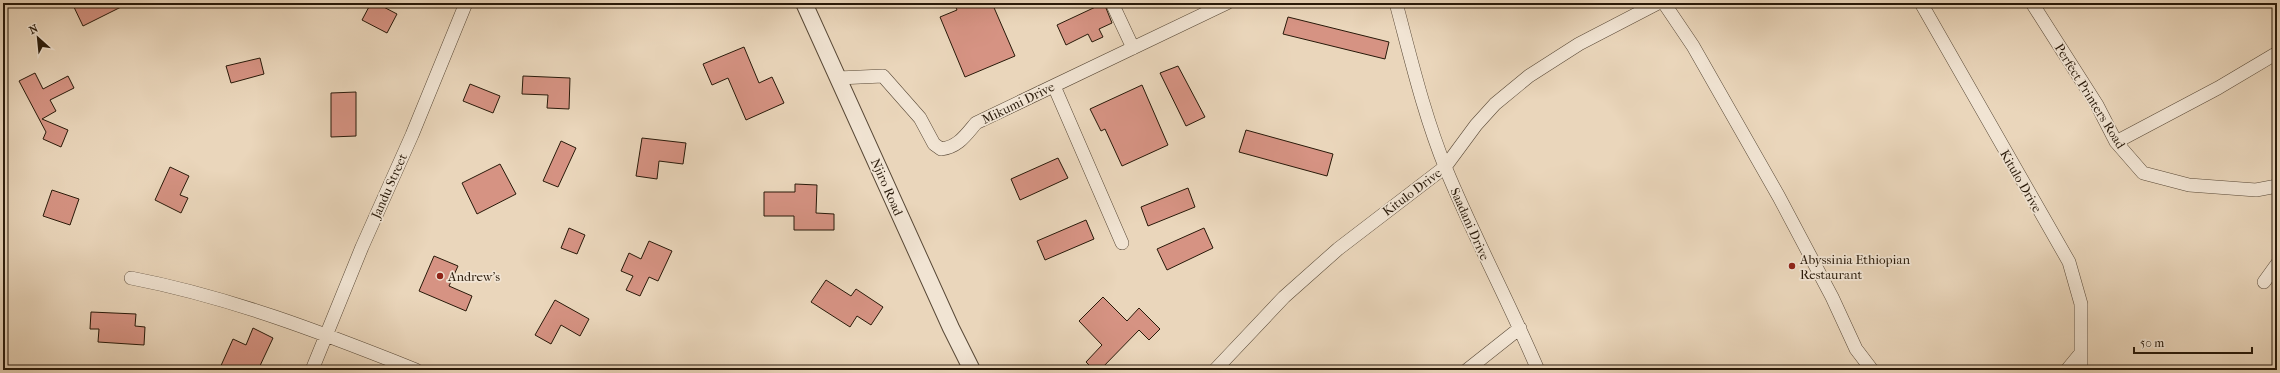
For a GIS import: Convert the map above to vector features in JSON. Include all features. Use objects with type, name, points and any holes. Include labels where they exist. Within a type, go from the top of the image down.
[{"type":"street","name":"Jandu Street","points":[[312,370],[362,247],[412,135],[466,3]]},
{"type":"street","name":"Njiro Road","points":[[804,3],[951,328],[972,370]]},
{"type":"street","points":[[1112,3],[1133,48]]},
{"type":"street","name":"Mikumi Drive","points":[[838,78],[883,76],[920,118],[934,144],[940,149],[950,148],[959,142],[976,123],[1227,3]]},
{"type":"street","name":"Saadani Drive","points":[[1396,3],[1419,89],[1445,167],[1475,238],[1520,328],[1538,370]]},
{"type":"street","name":"Kitulo Drive","points":[[1215,370],[1284,297],[1338,249],[1445,167],[1476,125],[1495,104],[1529,76],[1578,44],[1658,3]]},
{"type":"street","points":[[1664,3],[1693,46],[1775,190],[1832,297],[1856,349],[1872,370]]},
{"type":"street","name":"Kitulo Drive","points":[[1921,3],[2068,262],[2081,304],[2081,370]]},
{"type":"street","name":"Perfect Printers Road","points":[[2032,3],[2097,105],[2116,142],[2143,173],[2188,185],[2256,190],[2277,186]]},
{"type":"street","points":[[2116,142],[2218,88],[2277,53]]},
{"type":"street","points":[[1054,86],[1122,243]]},
{"type":"street","points":[[2264,282],[2277,264]]},
{"type":"street","points":[[131,278],[166,285],[248,308],[327,335],[416,370]]},
{"type":"street","points":[[1467,370],[1520,328]]},
{"type":"street","points":[[2067,370],[2081,353]]},
{"type":"building","points":[[72,3],[129,3],[83,26]]},
{"type":"building","points":[[371,3],[376,3],[397,14],[387,33],[362,20]]},
{"type":"building","points":[[954,3],[992,3],[1015,56],[965,77],[940,17],[957,10]]},
{"type":"building","points":[[1104,3],[1112,23],[1099,29],[1103,37],[1092,42],[1088,34],[1066,45],[1057,25]]},
{"type":"building","points":[[1288,17],[1389,42],[1385,59],[1283,34]]},
{"type":"building","points":[[744,47],[759,83],[772,77],[784,103],[746,120],[728,78],[712,85],[703,64]]},
{"type":"building","points":[[260,58],[264,74],[231,83],[226,66]]},
{"type":"building","points":[[1178,66],[1205,117],[1186,126],[1160,73]]},
{"type":"building","points":[[35,73],[43,89],[68,76],[74,88],[50,100],[56,111],[42,119],[68,130],[61,147],[43,139],[46,132],[19,81]]},
{"type":"building","points":[[523,76],[570,78],[569,109],[547,108],[548,95],[522,94]]},
{"type":"building","points":[[470,84],[500,96],[493,113],[463,101]]},
{"type":"building","points":[[1142,85],[1168,145],[1122,166],[1105,129],[1101,131],[1090,109]]},
{"type":"building","points":[[356,92],[356,136],[331,137],[331,93]]},
{"type":"building","points":[[1246,130],[1333,154],[1327,176],[1239,152]]},
{"type":"building","points":[[642,138],[686,143],[683,164],[659,161],[657,179],[636,176]]},
{"type":"building","points":[[561,141],[576,148],[558,187],[543,181]]},
{"type":"building","points":[[1058,158],[1068,178],[1020,200],[1011,179]]},
{"type":"building","points":[[500,164],[516,194],[477,214],[462,183]]},
{"type":"building","points":[[170,167],[189,176],[180,195],[188,198],[181,213],[155,200]]},
{"type":"building","points":[[795,184],[817,185],[816,213],[834,214],[834,230],[794,230],[794,216],[764,216],[764,192],[795,192]]},
{"type":"building","points":[[1188,188],[1195,207],[1148,226],[1141,207]]},
{"type":"building","points":[[52,190],[79,199],[70,225],[43,216]]},
{"type":"building","points":[[1086,220],[1094,239],[1045,260],[1037,241]]},
{"type":"building","points":[[569,228],[585,235],[577,254],[561,248]]},
{"type":"building","points":[[1204,228],[1213,248],[1167,270],[1157,249]]},
{"type":"building","points":[[649,241],[672,251],[658,281],[649,277],[640,296],[626,290],[633,276],[621,271],[629,253],[641,259]]},
{"type":"building","name":"Andrew's","points":[[434,256],[458,266],[449,286],[472,296],[466,311],[419,291]]},
{"type":"building","points":[[826,280],[851,296],[856,289],[883,307],[871,325],[857,316],[850,327],[811,302]]},
{"type":"building","points":[[1103,297],[1127,321],[1139,308],[1160,329],[1149,340],[1139,330],[1100,370],[1094,370],[1086,362],[1102,345],[1079,321]]},
{"type":"building","points":[[555,300],[589,319],[580,336],[561,325],[551,344],[535,335]]},
{"type":"building","points":[[91,312],[136,314],[135,326],[145,327],[144,345],[98,342],[99,329],[90,329]]},
{"type":"building","points":[[253,328],[273,338],[258,370],[219,370],[233,339],[246,345]]},
{"type":"place","name":"Abyssinia Ethiopian Restaurant","points":[[1792,266]]},
{"type":"place","name":"Andrew's","points":[[440,276]]}]
